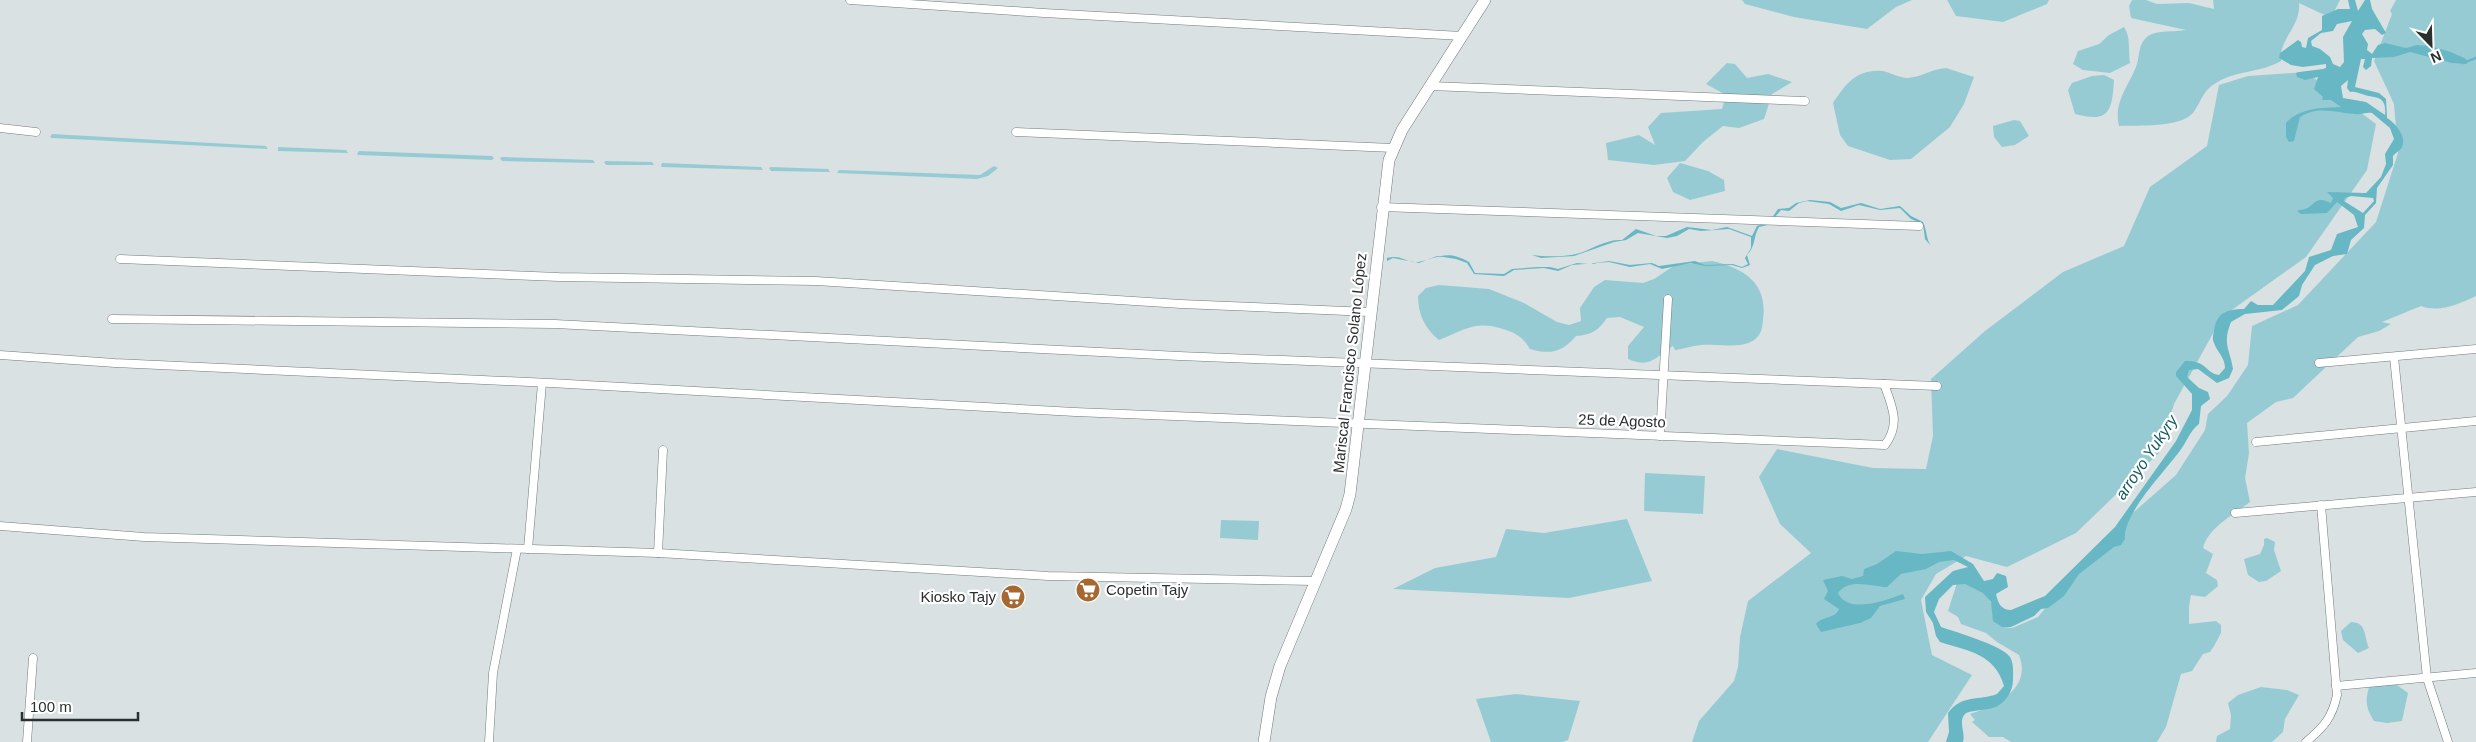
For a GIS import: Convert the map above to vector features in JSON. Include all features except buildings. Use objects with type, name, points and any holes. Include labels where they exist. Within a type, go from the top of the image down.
[{"type":"main road","name":"Mariscal Francisco Solano López","points":[[1264,742],[1275,679],[1349,498],[1359,425],[1386,168],[1393,148],[1485,0]]},
{"type":"street","points":[[850,0],[1044,13],[1462,36]]},
{"type":"street","points":[[1430,86],[1806,101]]},
{"type":"street","points":[[0,128],[36,132]]},
{"type":"street","points":[[1016,132],[1393,148]]},
{"type":"street","points":[[1382,207],[1919,226]]},
{"type":"street","points":[[120,259],[559,277],[816,281],[1181,304],[1370,312]]},
{"type":"street","points":[[1660,436],[1668,299]]},
{"type":"street","points":[[112,319],[555,324],[1365,364],[1936,386]]},
{"type":"street","points":[[2319,364],[2476,349]]},
{"type":"street","name":"25 de Agosto","points":[[0,355],[164,366],[542,383],[1359,425],[1885,445],[1891,437],[1895,421],[1884,384]]},
{"type":"street","points":[[2394,357],[2427,678],[2448,742]]},
{"type":"street","points":[[528,549],[542,383]]},
{"type":"street","points":[[2256,442],[2476,421]]},
{"type":"street","points":[[658,554],[663,450]]},
{"type":"street","points":[[2235,513],[2476,492]]},
{"type":"street","points":[[2306,742],[2325,725],[2334,708],[2336,686],[2321,505]]},
{"type":"street","points":[[0,526],[144,538],[658,554],[1048,576],[1315,581]]},
{"type":"street","points":[[489,742],[493,673],[517,549]]},
{"type":"street","points":[[27,742],[33,658]]},
{"type":"street","points":[[2336,686],[2476,673]]},
{"type":"shaded area","points":[[1742,0],[1912,0],[1896,7],[1867,29],[1794,17],[1745,4]]},
{"type":"shaded area","points":[[1947,0],[2049,0],[2047,4],[2003,22],[1956,16]]},
{"type":"shaded area","points":[[2132,0],[2146,0],[2157,4],[2189,3],[2214,9],[2213,0],[2340,0],[2331,18],[2299,3],[2298,16],[2281,50],[2281,61],[2265,68],[2232,76],[2216,83],[2208,89],[2193,113],[2187,118],[2158,125],[2119,126],[2118,109],[2120,101],[2137,64],[2142,42],[2152,34],[2186,30],[2131,18],[2129,6]]},
{"type":"shaded area","points":[[2348,0],[2355,0],[2358,11],[2365,0],[2370,0],[2372,9],[2386,33],[2382,35],[2375,29],[2365,30],[2362,34],[2368,44],[2367,50],[2372,54],[2378,45],[2385,43],[2406,48],[2417,45],[2430,46],[2466,59],[2467,64],[2452,63],[2410,52],[2394,57],[2372,58],[2371,66],[2366,70],[2363,67],[2365,59],[2361,59],[2355,87],[2379,93],[2386,99],[2387,118],[2399,130],[2403,139],[2401,148],[2393,156],[2393,165],[2377,188],[2376,203],[2365,215],[2364,228],[2351,240],[2347,254],[2333,256],[2315,265],[2302,285],[2299,296],[2282,310],[2245,314],[2231,322],[2227,336],[2227,346],[2233,369],[2229,378],[2217,383],[2198,369],[2189,370],[2187,377],[2199,388],[2208,392],[2210,399],[2201,406],[2199,424],[2137,506],[2130,518],[2125,539],[2121,545],[2114,547],[2079,574],[2064,596],[2048,608],[2041,609],[2034,616],[2011,627],[2002,627],[1993,621],[1991,602],[1983,593],[1965,584],[1953,585],[1939,599],[1934,612],[1941,627],[1978,639],[1998,648],[2010,657],[2013,668],[2012,687],[2005,700],[1992,708],[1966,713],[1962,719],[1963,742],[1946,742],[1949,732],[1948,713],[1953,707],[1965,700],[1997,694],[2004,686],[2000,675],[1994,667],[1980,655],[1940,642],[1936,636],[1933,623],[1926,612],[1925,597],[1953,571],[1968,567],[1954,560],[1939,562],[1926,569],[1901,574],[1887,587],[1861,584],[1848,585],[1838,593],[1843,600],[1858,605],[1878,602],[1903,594],[1905,599],[1880,606],[1871,618],[1860,623],[1821,632],[1816,624],[1835,614],[1839,609],[1824,599],[1828,591],[1823,580],[1842,576],[1852,579],[1863,576],[1864,569],[1877,564],[1896,551],[1922,554],[1951,551],[1973,564],[1984,581],[1993,579],[1997,573],[2006,576],[2008,587],[1996,594],[2000,605],[2005,609],[2011,610],[2045,596],[2115,527],[2176,441],[2192,410],[2192,394],[2176,376],[2176,372],[2185,361],[2198,362],[2214,374],[2219,375],[2225,368],[2224,361],[2213,342],[2215,325],[2220,316],[2228,311],[2244,309],[2251,301],[2258,305],[2273,305],[2305,271],[2309,257],[2331,250],[2337,234],[2358,227],[2354,215],[2337,202],[2327,213],[2301,214],[2297,211],[2308,208],[2319,200],[2331,203],[2333,198],[2327,192],[2366,193],[2381,177],[2386,164],[2385,154],[2394,139],[2390,128],[2372,113],[2357,114],[2314,111],[2300,117],[2294,141],[2289,142],[2286,137],[2286,123],[2298,114],[2312,109],[2341,107],[2331,100],[2322,100],[2323,97],[2314,89],[2318,77],[2305,80],[2297,77],[2296,73],[2323,69],[2326,68],[2326,64],[2303,67],[2291,65],[2279,58],[2280,53],[2298,40],[2301,42],[2302,47],[2306,48],[2308,38],[2322,30],[2322,16],[2338,9],[2350,9]],"holes":[[[2352,21],[2343,37],[2344,62],[2340,67],[2333,64],[2330,57],[2320,49],[2312,46],[2311,41],[2321,33],[2333,31],[2337,24]],[[2348,80],[2347,88],[2350,92],[2382,100],[2385,115],[2366,102],[2343,98],[2341,86]],[[2351,196],[2373,198],[2374,201],[2363,213],[2344,201],[2345,198]]]},
{"type":"shaded area","points":[[2396,0],[2476,0],[2476,296],[2456,305],[2442,308],[2435,309],[2421,306],[2382,322],[2391,324],[2379,331],[2358,337],[2293,398],[2276,402],[2247,423],[2249,453],[2245,478],[2250,502],[2222,522],[2210,534],[2203,548],[2213,554],[2206,573],[2217,580],[2218,586],[2205,597],[2191,595],[2189,606],[2189,624],[2216,621],[2221,625],[2221,633],[2210,652],[2203,654],[2192,671],[2181,674],[2166,727],[2157,742],[2011,742],[2003,737],[1989,737],[1972,722],[1975,720],[1970,714],[1991,706],[2010,694],[2021,677],[2022,667],[2019,655],[1986,633],[1961,624],[1958,617],[1948,611],[1958,580],[1984,591],[2005,627],[2012,628],[2038,617],[2102,540],[2176,475],[2205,430],[2208,414],[2227,396],[2248,365],[2252,326],[2298,305],[2376,222],[2398,153],[2394,104],[2374,61],[2392,14],[2390,11]]},
{"type":"shaded area","points":[[2124,27],[2128,39],[2130,63],[2110,73],[2083,70],[2073,64],[2078,51],[2099,44],[2109,35]]},
{"type":"shaded area","points":[[1727,63],[1735,64],[1747,78],[1768,74],[1792,82],[1772,94],[1764,119],[1739,128],[1723,126],[1703,142],[1685,161],[1654,165],[1608,160],[1606,143],[1639,135],[1655,145],[1648,127],[1661,113],[1722,109],[1726,95],[1706,84]]},
{"type":"shaded area","points":[[1946,68],[1974,77],[1964,104],[1950,127],[1911,159],[1890,160],[1848,146],[1840,135],[1833,103],[1847,84],[1858,76],[1873,71],[1882,71],[1908,78]]},
{"type":"shaded area","points":[[2306,72],[2376,124],[2367,170],[2306,257],[2222,317],[2174,404],[2159,453],[2076,533],[2007,567],[1966,556],[1936,574],[1921,600],[1932,655],[1972,675],[1928,742],[1692,742],[1699,721],[1734,681],[1738,667],[1740,637],[1748,601],[1811,553],[1780,524],[1759,477],[1777,449],[1873,468],[1926,469],[1933,436],[1931,379],[1985,331],[2063,272],[2124,246],[2150,187],[2207,146],[2219,85],[2248,76]]},
{"type":"shaded area","points":[[2104,75],[2114,80],[2110,107],[2102,116],[2095,117],[2075,114],[2068,90],[2072,83],[2092,76]]},
{"type":"shaded area","points":[[2014,120],[2020,121],[2029,136],[2015,145],[2002,147],[1994,137],[1993,126]]},
{"type":"shaded area","points":[[52,134],[266,146],[268,149],[52,138],[50,137]]},
{"type":"shaded area","points":[[278,147],[346,150],[348,153],[278,151]]},
{"type":"shaded area","points":[[359,151],[492,156],[494,158],[492,160],[358,155]]},
{"type":"shaded area","points":[[500,158],[593,160],[595,163],[502,161]]},
{"type":"shaded area","points":[[604,162],[652,162],[654,165],[606,165]]},
{"type":"shaded area","points":[[662,163],[761,167],[763,170],[662,167]]},
{"type":"shaded area","points":[[1680,163],[1708,171],[1724,180],[1725,191],[1690,200],[1673,192],[1667,178]]},
{"type":"shaded area","points":[[994,166],[998,168],[988,176],[977,179],[837,173],[839,170],[980,175]]},
{"type":"shaded area","points":[[769,168],[828,169],[830,172],[771,171]]},
{"type":"shaded area","points":[[1810,200],[1830,202],[1841,208],[1861,203],[1880,209],[1900,206],[1911,216],[1923,222],[1931,246],[1925,239],[1923,224],[1911,219],[1900,208],[1880,210],[1859,205],[1841,211],[1829,204],[1807,201],[1799,203],[1789,211],[1781,210],[1768,225],[1759,227],[1752,248],[1747,255],[1750,265],[1742,268],[1732,265],[1705,266],[1691,263],[1662,269],[1650,264],[1630,267],[1609,262],[1593,263],[1609,261],[1630,265],[1652,263],[1659,266],[1695,261],[1705,265],[1733,264],[1742,267],[1748,264],[1745,258],[1751,248],[1751,237],[1729,229],[1701,231],[1689,229],[1677,236],[1667,238],[1638,233],[1626,240],[1614,242],[1574,256],[1541,258],[1532,255],[1557,256],[1580,253],[1606,242],[1622,240],[1636,229],[1656,236],[1666,236],[1687,227],[1712,230],[1727,227],[1752,236],[1757,226],[1769,222],[1778,209],[1789,208],[1796,203]]},
{"type":"shaded area","points":[[1448,255],[1461,258],[1469,262],[1475,273],[1504,274],[1512,269],[1550,267],[1558,269],[1577,263],[1586,264],[1572,265],[1558,271],[1544,268],[1514,270],[1504,276],[1474,274],[1467,263],[1439,256]]},
{"type":"shaded area","points":[[1397,257],[1409,261],[1393,258],[1387,261],[1387,258]]},
{"type":"shaded area","points":[[1712,261],[1735,268],[1744,273],[1758,287],[1764,307],[1759,335],[1749,343],[1729,346],[1701,345],[1675,350],[1673,346],[1657,358],[1642,363],[1628,359],[1628,346],[1644,327],[1620,317],[1607,318],[1594,332],[1576,336],[1566,346],[1556,351],[1544,352],[1530,349],[1519,336],[1493,326],[1470,327],[1439,340],[1426,326],[1418,303],[1418,296],[1426,288],[1439,285],[1489,289],[1524,303],[1557,322],[1569,325],[1581,321],[1580,308],[1594,287],[1605,280],[1643,283],[1654,279],[1675,265]]},
{"type":"shaded area","points":[[1645,473],[1705,476],[1703,514],[1644,511]]},
{"type":"shaded area","points":[[1627,519],[1652,581],[1569,598],[1393,589],[1435,568],[1496,557],[1506,529],[1544,533]]},
{"type":"shaded area","points":[[1221,520],[1259,521],[1258,540],[1220,538]]},
{"type":"shaded area","points":[[2267,538],[2275,542],[2274,550],[2281,571],[2266,581],[2259,582],[2248,575],[2244,559],[2260,554],[2264,545],[2264,539]]},
{"type":"shaded area","points":[[2351,622],[2362,627],[2369,648],[2358,653],[2343,640],[2341,631]]},
{"type":"shaded area","points":[[2382,682],[2397,685],[2408,693],[2402,721],[2387,723],[2374,721],[2371,716],[2367,707],[2367,694],[2370,684]]},
{"type":"shaded area","points":[[2261,687],[2287,690],[2299,695],[2285,719],[2283,732],[2272,742],[2216,742],[2217,736],[2230,729],[2231,715],[2228,703],[2238,695]]},
{"type":"shaded area","points":[[1516,694],[1580,701],[1568,740],[1562,742],[1491,742],[1476,699]]},
{"type":"waterway","points":[[2463,63],[2476,58]]},
{"type":"place","name":"Copetin Tajy","points":[[1088,590]]},
{"type":"place","name":"Kiosko Tajy","points":[[1013,597]]},
{"type":"water label","name":"arroyo Yukyry","points":[[2146,457]]}]
